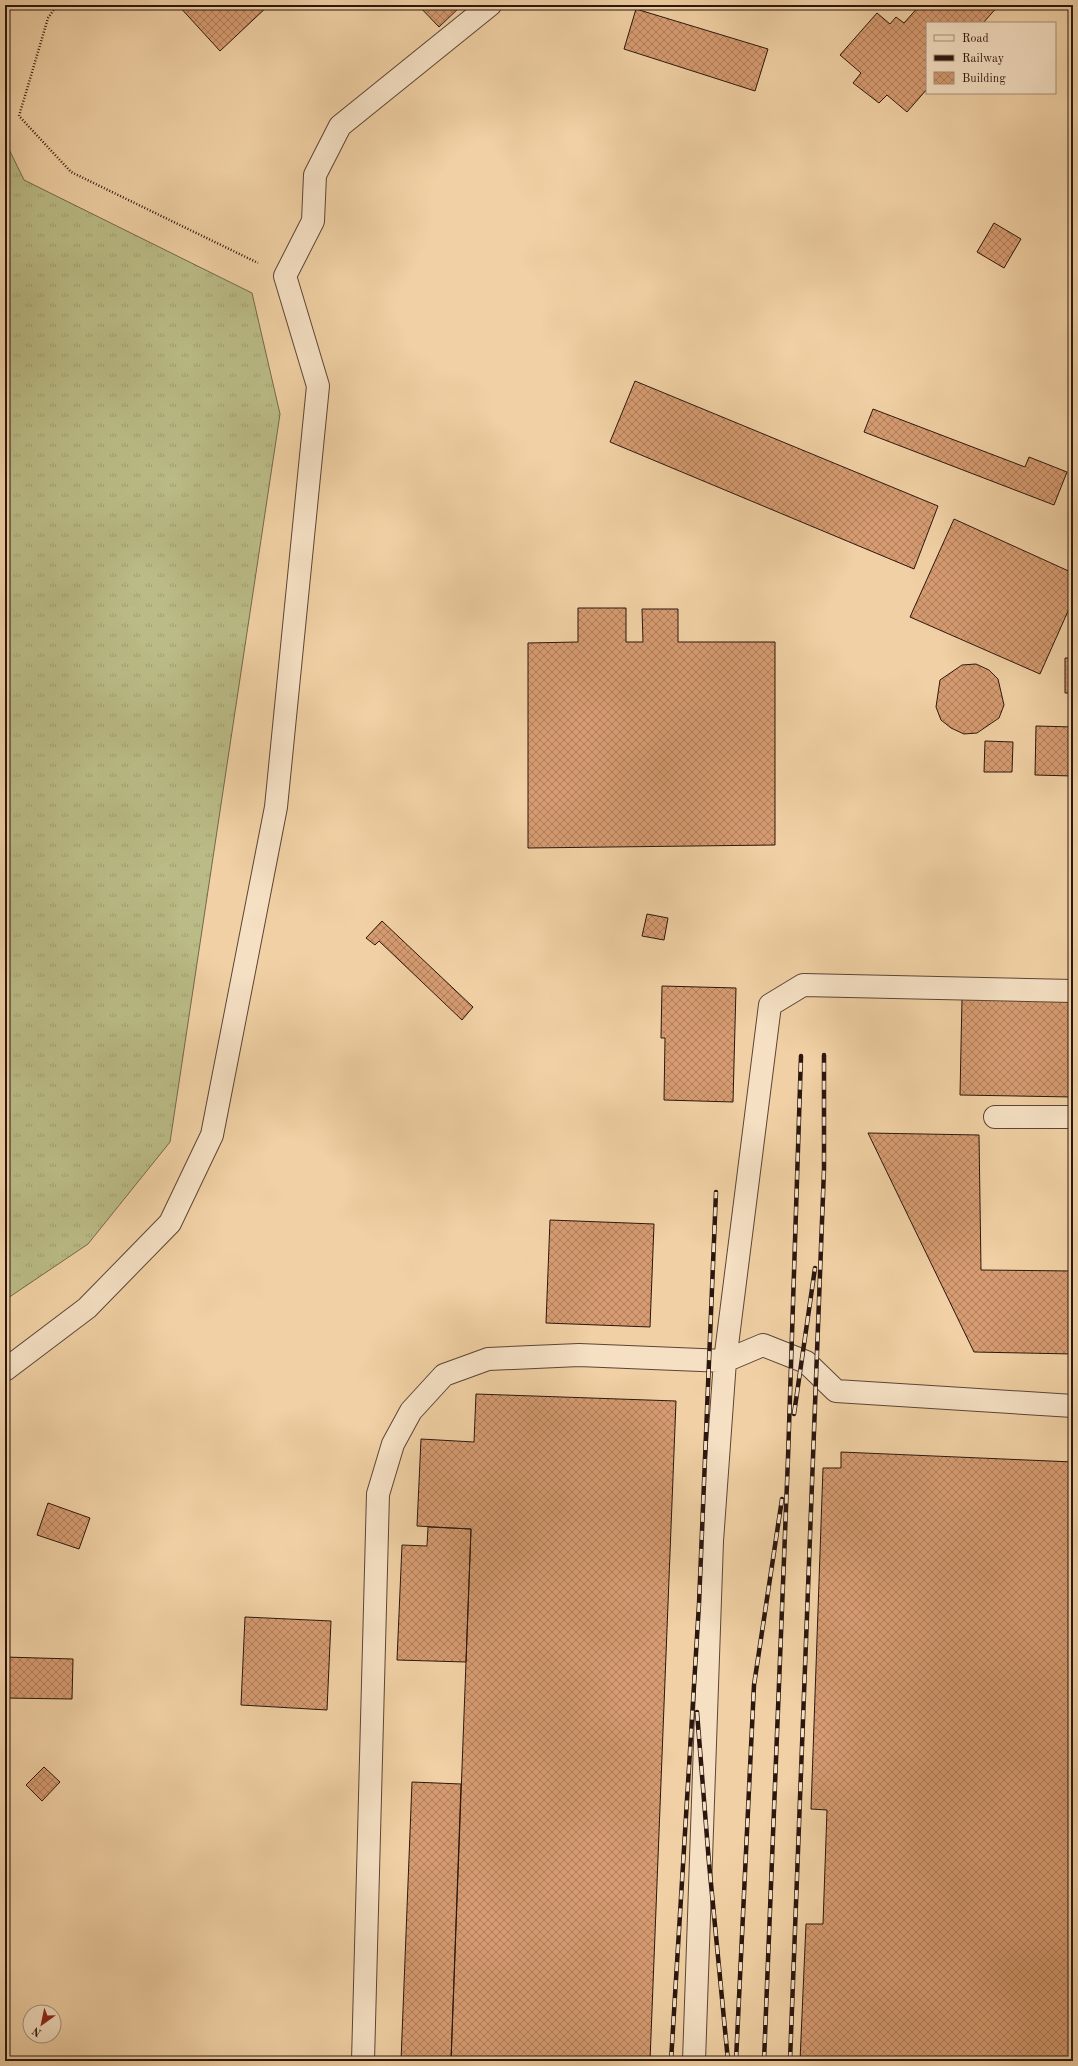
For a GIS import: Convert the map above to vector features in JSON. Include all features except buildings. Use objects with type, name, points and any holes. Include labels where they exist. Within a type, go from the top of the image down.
[{"type":"lane","points":[[5,1370],[87,1308],[170,1223],[212,1135],[276,807],[318,386],[285,276],[313,221],[315,175],[340,126],[490,5]]},
{"type":"lane","points":[[694,2061],[712,1541],[725,1361],[770,1004],[803,985],[1073,991]]},
{"type":"lane","points":[[996,1117],[1073,1117]]},
{"type":"lane","points":[[363,2061],[378,1494],[393,1444],[412,1411],[444,1375],[488,1359],[579,1355],[725,1361],[764,1345],[806,1362],[836,1391],[1073,1406]]},
{"type":"path","points":[[57,5],[48,18],[19,116],[71,172],[285,276]]},
{"type":"green space","points":[[5,141],[24,180],[252,293],[280,414],[170,1142],[88,1244],[5,1300]]},
{"type":"railway","points":[[790,2061],[824,1169],[824,1055]]},
{"type":"railway","points":[[764,2061],[788,1458],[801,1056]]},
{"type":"railway","points":[[671,2061],[699,1604],[716,1192]]},
{"type":"railway","points":[[794,1414],[815,1268]]},
{"type":"railway","points":[[736,2061],[754,1685],[782,1499]]},
{"type":"railway","points":[[697,1712],[709,1863],[728,2061]]}]
